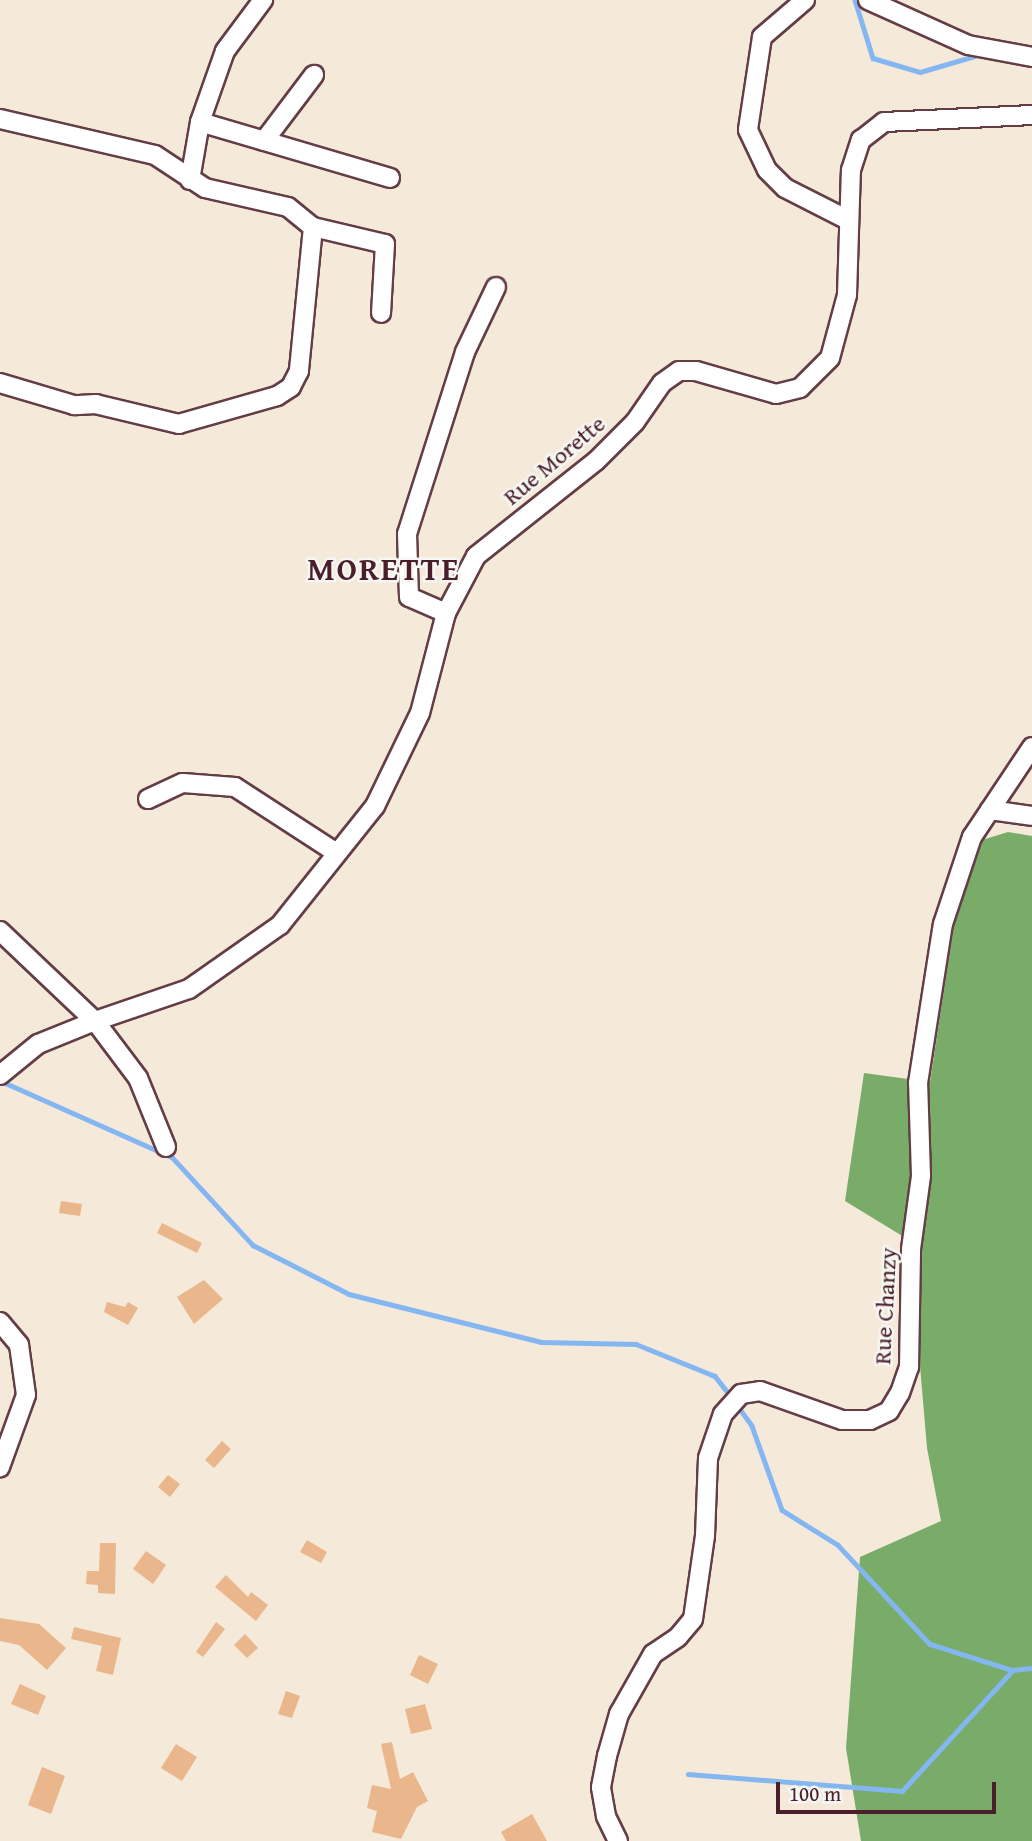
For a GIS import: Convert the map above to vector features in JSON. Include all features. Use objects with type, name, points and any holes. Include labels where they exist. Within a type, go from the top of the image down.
[{"type":"street","points":[[190,180],[200,122],[225,51],[263,0]]},
{"type":"street","points":[[805,0],[762,37],[748,130],[766,170],[785,188],[848,220],[851,170],[861,140],[884,122],[1032,115]]},
{"type":"street","points":[[867,0],[968,45],[1032,57]]},
{"type":"street","points":[[264,141],[314,75]]},
{"type":"street","points":[[0,119],[155,155],[205,188],[288,207],[313,227],[385,244],[381,313]]},
{"type":"street","points":[[200,122],[390,178]]},
{"type":"street","name":"Rue Morette","points":[[0,1075],[38,1044],[188,989],[280,925],[335,852],[375,806],[420,713],[446,613],[476,556],[596,461],[635,422],[662,383],[679,371],[696,371],[776,394],[800,388],[830,358],[847,295],[848,220]]},
{"type":"street","points":[[0,383],[74,405],[96,404],[178,424],[277,396],[291,387],[299,371],[313,227]]},
{"type":"street","points":[[446,613],[410,597],[407,534],[465,352],[496,287]]},
{"type":"street","name":"Rue Chanzy","points":[[618,1841],[606,1816],[601,1787],[607,1756],[618,1714],[653,1654],[678,1637],[693,1619],[705,1536],[708,1458],[723,1414],[741,1394],[760,1391],[842,1420],[870,1420],[889,1411],[900,1393],[909,1367],[911,1249],[921,1176],[918,1083],[943,925],[972,837],[1032,747]]},
{"type":"street","points":[[148,799],[183,783],[235,787],[335,852]]},
{"type":"street","points":[[990,810],[1032,816]]},
{"type":"street","points":[[0,931],[95,1021],[138,1078],[166,1147]]},
{"type":"street","points":[[0,1322],[19,1345],[26,1395],[0,1467]]},
{"type":"green space","points":[[1008,832],[1032,836],[1032,1841],[861,1841],[846,1748],[860,1557],[941,1521],[927,1448],[920,1366],[922,1248],[845,1201],[864,1073],[930,1082],[954,924],[982,840]]},
{"type":"building","points":[[61,1201],[82,1204],[80,1216],[59,1213]]},
{"type":"building","points":[[162,1223],[202,1243],[197,1253],[157,1233]]},
{"type":"building","points":[[204,1280],[223,1299],[194,1324],[177,1297]]},
{"type":"building","points":[[107,1302],[125,1307],[128,1302],[138,1308],[128,1325],[104,1312]]},
{"type":"building","points":[[222,1441],[231,1449],[214,1468],[205,1460]]},
{"type":"building","points":[[168,1475],[180,1484],[170,1497],[158,1487]]},
{"type":"building","points":[[307,1540],[327,1552],[321,1563],[300,1552]]},
{"type":"building","points":[[100,1543],[116,1543],[115,1594],[98,1593],[98,1585],[86,1584],[87,1571],[99,1571]]},
{"type":"building","points":[[146,1551],[166,1565],[153,1584],[133,1569]]},
{"type":"building","points":[[226,1575],[248,1597],[251,1592],[268,1605],[256,1621],[215,1587]]},
{"type":"building","points":[[0,1618],[39,1624],[66,1648],[47,1670],[19,1645],[0,1641]]},
{"type":"building","points":[[216,1622],[225,1629],[203,1657],[196,1652]]},
{"type":"building","points":[[74,1627],[121,1638],[113,1675],[96,1671],[102,1646],[71,1639]]},
{"type":"building","points":[[245,1634],[258,1648],[247,1658],[234,1645]]},
{"type":"building","points":[[419,1655],[438,1664],[428,1684],[410,1675]]},
{"type":"building","points":[[20,1684],[46,1696],[38,1715],[11,1704]]},
{"type":"building","points":[[286,1691],[300,1696],[292,1718],[278,1714]]},
{"type":"building","points":[[425,1704],[432,1729],[411,1734],[405,1709]]},
{"type":"building","points":[[392,1742],[400,1779],[413,1772],[428,1801],[417,1807],[401,1839],[372,1832],[377,1811],[367,1808],[372,1785],[391,1789],[381,1744]]},
{"type":"building","points":[[176,1744],[197,1757],[182,1781],[161,1768]]},
{"type":"building","points":[[42,1767],[65,1776],[51,1814],[28,1805]]},
{"type":"building","points":[[532,1814],[547,1841],[506,1841],[501,1832]]},
{"type":"waterway","points":[[855,0],[873,58],[920,72],[982,54]]},
{"type":"waterway","points":[[1,1081],[172,1157],[253,1245],[349,1294],[541,1342],[636,1344],[715,1376],[732,1398]]},
{"type":"waterway","points":[[737,1405],[752,1426],[782,1510],[838,1545],[930,1644],[1012,1670],[1032,1668]]},
{"type":"waterway","points":[[688,1774],[902,1791],[1012,1671]]},
{"type":"district","name":"MORETTE","points":[[384,569]]}]
